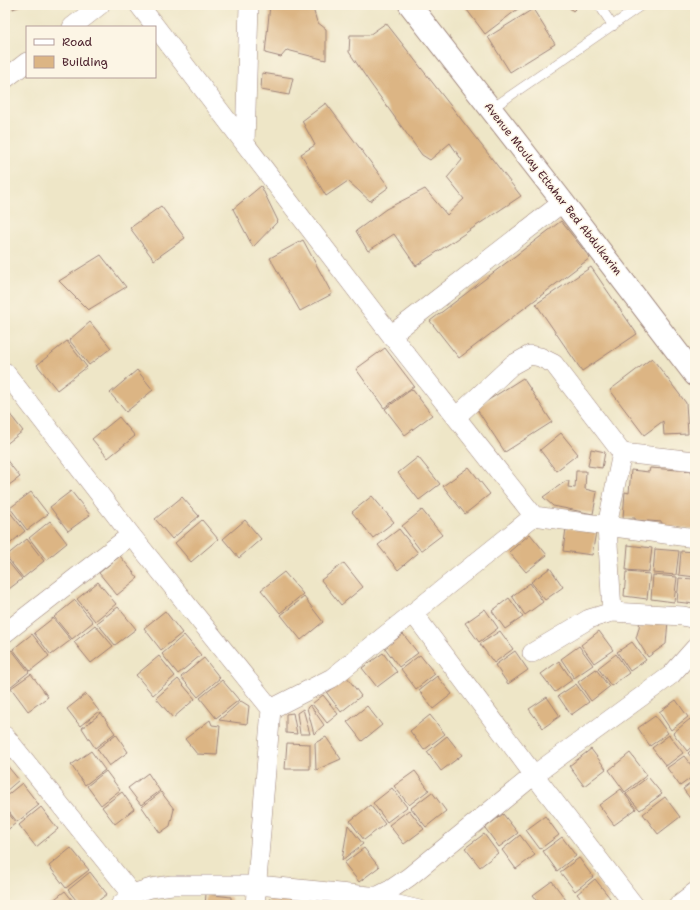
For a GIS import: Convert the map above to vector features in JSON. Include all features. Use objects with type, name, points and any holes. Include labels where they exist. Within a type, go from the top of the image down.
[{"type":"street","points":[[73,26],[100,5]]},
{"type":"street","points":[[139,5],[155,26]]},
{"type":"street","points":[[245,144],[248,5]]},
{"type":"street","name":"Avenue Moulay Ettahar Bed Abdulkarim","points":[[410,5],[695,375]]},
{"type":"street","points":[[156,27],[391,335],[534,516],[695,538]]},
{"type":"street","points":[[5,79],[26,63]]},
{"type":"street","points":[[391,335],[563,202]]},
{"type":"street","points":[[456,417],[512,365],[530,355],[540,357],[554,364],[622,453],[695,461]]},
{"type":"street","points":[[5,372],[131,535],[271,709],[258,884],[255,905]]},
{"type":"street","points":[[612,612],[607,526],[622,453]]},
{"type":"street","points":[[271,709],[332,678],[534,516]]},
{"type":"street","points":[[5,633],[131,535]]},
{"type":"street","points":[[532,652],[589,619],[612,612],[684,616],[695,619]]},
{"type":"street","points":[[413,613],[534,775],[634,905]]},
{"type":"street","points":[[5,736],[126,900],[151,888],[172,885],[258,884],[340,899],[378,896],[409,877],[534,775],[671,675],[695,648]]},
{"type":"street","points":[[678,905],[695,892]]},
{"type":"lane","points":[[599,5],[613,26]]},
{"type":"lane","points":[[491,109],[642,5]]},
{"type":"lane","points":[[378,896],[420,905]]},
{"type":"building","points":[[14,5],[23,5],[13,9]]},
{"type":"building","points":[[270,5],[312,5],[317,22],[326,29],[326,60],[287,50],[281,57],[265,53]]},
{"type":"building","points":[[523,5],[485,34],[464,6]]},
{"type":"building","points":[[566,5],[579,5],[573,11]]},
{"type":"building","points":[[533,9],[555,44],[510,72],[488,37]]},
{"type":"building","points":[[386,23],[521,196],[416,266],[394,234],[368,251],[356,231],[386,209],[425,189],[447,215],[464,199],[447,178],[462,160],[450,143],[430,160],[422,155],[349,52],[350,35],[369,35]]},
{"type":"building","points":[[262,73],[293,78],[289,95],[261,90]]},
{"type":"building","points":[[326,103],[389,187],[370,201],[348,181],[326,196],[301,154],[315,145],[302,121]]},
{"type":"building","points":[[261,186],[278,221],[253,247],[233,209]]},
{"type":"building","points":[[161,206],[185,238],[154,260],[130,228]]},
{"type":"building","points":[[561,221],[590,258],[459,358],[430,321]]},
{"type":"building","points":[[303,240],[332,294],[300,311],[270,258]]},
{"type":"building","points":[[101,255],[126,287],[88,310],[59,281]]},
{"type":"building","points":[[591,267],[637,334],[582,371],[536,304]]},
{"type":"building","points":[[90,322],[111,348],[89,365],[69,340]]},
{"type":"building","points":[[67,341],[87,367],[57,390],[37,365]]},
{"type":"building","points":[[385,348],[414,386],[384,408],[356,369]]},
{"type":"building","points":[[652,358],[686,403],[688,434],[664,435],[663,421],[644,435],[610,390]]},
{"type":"building","points":[[137,370],[153,390],[126,412],[110,393]]},
{"type":"building","points":[[523,378],[552,422],[505,452],[476,408]]},
{"type":"building","points":[[412,389],[432,415],[405,435],[385,409]]},
{"type":"building","points":[[5,408],[23,431],[5,445]]},
{"type":"building","points":[[119,417],[135,436],[108,458],[92,439]]},
{"type":"building","points":[[561,433],[578,454],[556,471],[540,450]]},
{"type":"building","points":[[591,449],[605,452],[602,468],[588,466]]},
{"type":"building","points":[[418,457],[440,484],[419,500],[398,473]]},
{"type":"building","points":[[5,458],[20,477],[5,488]]},
{"type":"building","points":[[469,467],[490,494],[465,514],[443,486]]},
{"type":"building","points":[[650,468],[692,471],[692,476],[695,476],[695,529],[661,526],[662,522],[635,520],[635,518],[623,518],[625,492],[629,493],[631,470],[649,472]]},
{"type":"building","points":[[576,471],[586,471],[585,489],[597,492],[593,514],[553,506],[543,497],[566,481],[569,481],[568,487],[575,488]]},
{"type":"building","points":[[71,491],[90,515],[68,531],[50,507]]},
{"type":"building","points":[[31,492],[48,514],[27,530],[10,508]]},
{"type":"building","points":[[372,496],[394,522],[373,538],[352,512]]},
{"type":"building","points":[[182,497],[199,516],[172,539],[155,519]]},
{"type":"building","points":[[8,510],[25,531],[5,548],[5,512]]},
{"type":"building","points":[[422,510],[442,535],[421,551],[402,526]]},
{"type":"building","points":[[202,520],[218,539],[191,562],[175,543]]},
{"type":"building","points":[[245,520],[261,539],[239,558],[223,539]]},
{"type":"building","points":[[50,521],[67,543],[46,560],[29,538]]},
{"type":"building","points":[[566,528],[596,532],[592,555],[563,551]]},
{"type":"building","points":[[399,529],[418,553],[398,570],[378,545]]},
{"type":"building","points":[[530,534],[547,555],[526,572],[509,552]]},
{"type":"building","points":[[27,539],[44,561],[23,578],[6,556]]},
{"type":"building","points":[[628,545],[652,548],[649,572],[626,570]]},
{"type":"building","points":[[655,549],[679,551],[676,575],[653,573]]},
{"type":"building","points":[[681,551],[695,552],[695,577],[679,575]]},
{"type":"building","points":[[120,556],[138,578],[117,595],[99,573]]},
{"type":"building","points":[[5,558],[22,579],[5,592]]},
{"type":"building","points":[[344,563],[363,587],[341,605],[321,580]]},
{"type":"building","points":[[550,568],[563,587],[545,600],[531,582]]},
{"type":"building","points":[[284,572],[303,594],[280,613],[261,590]]},
{"type":"building","points":[[626,572],[650,574],[647,599],[624,596]]},
{"type":"building","points":[[653,575],[677,577],[674,602],[651,599]]},
{"type":"building","points":[[679,578],[695,579],[695,604],[677,602]]},
{"type":"building","points":[[98,582],[116,604],[95,621],[77,599]]},
{"type":"building","points":[[530,583],[543,602],[525,615],[512,596]]},
{"type":"building","points":[[304,597],[323,622],[301,640],[281,615]]},
{"type":"building","points":[[509,598],[523,617],[505,629],[492,611]]},
{"type":"building","points":[[75,600],[93,622],[72,639],[54,617]]},
{"type":"building","points":[[118,607],[136,629],[115,645],[97,623]]},
{"type":"building","points":[[485,609],[498,628],[479,642],[465,623]]},
{"type":"building","points":[[165,611],[182,633],[161,650],[144,628]]},
{"type":"building","points":[[640,617],[668,621],[666,644],[648,657],[636,638]]},
{"type":"building","points":[[53,618],[71,640],[51,655],[34,633]]},
{"type":"building","points":[[95,625],[113,646],[91,663],[74,642]]},
{"type":"building","points":[[500,631],[513,649],[494,663],[480,644]]},
{"type":"building","points":[[599,631],[613,650],[594,663],[581,645]]},
{"type":"building","points":[[32,634],[49,656],[30,671],[13,649]]},
{"type":"building","points":[[403,634],[418,653],[399,667],[385,648]]},
{"type":"building","points":[[184,635],[201,655],[178,674],[162,654]]},
{"type":"building","points":[[632,642],[646,660],[630,671],[617,652]]},
{"type":"building","points":[[579,646],[593,665],[574,678],[561,659]]},
{"type":"building","points":[[12,650],[29,672],[10,687],[5,681],[5,655]]},
{"type":"building","points":[[515,651],[528,670],[508,684],[495,665]]},
{"type":"building","points":[[383,653],[397,672],[377,687],[362,668]]},
{"type":"building","points":[[616,654],[629,673],[611,686],[598,668]]},
{"type":"building","points":[[420,655],[435,674],[416,689],[401,669]]},
{"type":"building","points":[[159,656],[175,676],[153,695],[136,675]]},
{"type":"building","points":[[204,658],[220,678],[198,697],[181,677]]},
{"type":"building","points":[[559,661],[572,680],[555,692],[541,674]]},
{"type":"building","points":[[596,669],[609,687],[591,701],[578,682]]},
{"type":"building","points":[[31,674],[48,697],[28,711],[11,688]]},
{"type":"building","points":[[437,676],[452,694],[433,709],[419,690]]},
{"type":"building","points":[[347,677],[361,696],[341,712],[327,693]]},
{"type":"building","points":[[178,679],[195,699],[173,718],[156,698]]},
{"type":"building","points":[[222,680],[239,700],[216,718],[200,698]]},
{"type":"building","points":[[576,684],[589,702],[571,715],[558,696]]},
{"type":"building","points":[[86,694],[99,711],[80,726],[67,709]]},
{"type":"building","points":[[323,695],[338,714],[327,723],[312,704]]},
{"type":"building","points":[[547,697],[560,716],[543,728],[529,709]]},
{"type":"building","points":[[676,700],[688,717],[671,730],[659,712]]},
{"type":"building","points":[[241,701],[249,706],[247,724],[219,720]]},
{"type":"building","points":[[310,705],[324,725],[314,734],[307,708]]},
{"type":"building","points":[[367,706],[382,725],[362,741],[347,722]]},
{"type":"building","points":[[303,709],[310,734],[300,734],[297,713]]},
{"type":"building","points":[[101,713],[115,733],[95,748],[82,728]]},
{"type":"building","points":[[293,713],[297,734],[286,733],[286,714]]},
{"type":"building","points":[[430,715],[445,734],[424,750],[410,731]]},
{"type":"building","points":[[655,716],[668,733],[650,746],[638,728]]},
{"type":"building","points":[[690,719],[695,726],[695,744],[687,751],[673,733]]},
{"type":"building","points":[[210,720],[212,725],[220,726],[217,755],[197,754],[185,739]]},
{"type":"building","points":[[116,734],[128,752],[109,766],[97,749]]},
{"type":"building","points":[[669,735],[683,753],[666,766],[652,748]]},
{"type":"building","points":[[447,736],[462,755],[441,771],[427,752]]},
{"type":"building","points":[[326,737],[341,759],[316,770],[315,743]]},
{"type":"building","points":[[287,743],[310,744],[310,769],[285,769]]},
{"type":"building","points":[[695,747],[695,762],[688,753]]},
{"type":"building","points":[[591,749],[606,769],[584,786],[569,766]]},
{"type":"building","points":[[91,751],[105,770],[85,785],[71,765]]},
{"type":"building","points":[[630,753],[647,775],[625,792],[609,770]]},
{"type":"building","points":[[684,756],[695,770],[695,775],[680,786],[667,768]]},
{"type":"building","points":[[5,763],[19,780],[5,792]]},
{"type":"building","points":[[106,771],[120,790],[101,805],[87,786]]},
{"type":"building","points":[[415,771],[429,790],[409,805],[394,786]]},
{"type":"building","points":[[148,773],[160,791],[141,805],[128,788]]},
{"type":"building","points":[[648,777],[662,794],[640,810],[626,794]]},
{"type":"building","points":[[695,780],[695,805],[683,789]]},
{"type":"building","points":[[22,783],[39,805],[17,822],[5,807],[5,797]]},
{"type":"building","points":[[392,788],[407,807],[387,822],[373,803]]},
{"type":"building","points":[[621,789],[636,809],[614,825],[599,805]]},
{"type":"building","points":[[122,792],[134,809],[115,824],[102,807]]},
{"type":"building","points":[[161,792],[174,809],[170,826],[160,833],[142,807]]},
{"type":"building","points":[[432,792],[446,811],[426,827],[411,808]]},
{"type":"building","points":[[665,797],[680,817],[658,834],[643,814]]},
{"type":"building","points":[[370,805],[385,824],[364,840],[350,821]]},
{"type":"building","points":[[41,807],[58,829],[36,847],[19,825]]},
{"type":"building","points":[[5,809],[16,823],[5,832]]},
{"type":"building","points":[[409,810],[424,829],[404,844],[389,825]]},
{"type":"building","points":[[503,814],[518,833],[499,847],[485,828]]},
{"type":"building","points":[[545,816],[559,835],[540,849],[526,830]]},
{"type":"building","points":[[348,825],[363,844],[342,860]]},
{"type":"building","points":[[484,834],[498,853],[480,867],[465,848]]},
{"type":"building","points":[[520,835],[535,855],[516,869],[502,850]]},
{"type":"building","points":[[562,837],[576,856],[557,871],[543,851]]},
{"type":"building","points":[[71,848],[89,870],[66,888],[49,866]]},
{"type":"building","points":[[364,848],[379,867],[359,882],[344,863]]},
{"type":"building","points":[[579,858],[593,877],[575,891],[560,872]]},
{"type":"building","points":[[90,872],[107,894],[93,905],[80,905],[68,890]]},
{"type":"building","points":[[595,879],[610,898],[601,905],[586,905],[577,894]]},
{"type":"building","points":[[552,881],[566,900],[559,905],[541,905],[533,895]]},
{"type":"building","points":[[65,891],[76,905],[47,905]]},
{"type":"building","points":[[206,894],[231,897],[231,905],[205,905]]},
{"type":"building","points":[[269,899],[293,902],[293,905],[268,905]]},
{"type":"building","points":[[298,902],[310,904],[310,905],[297,905]]}]
